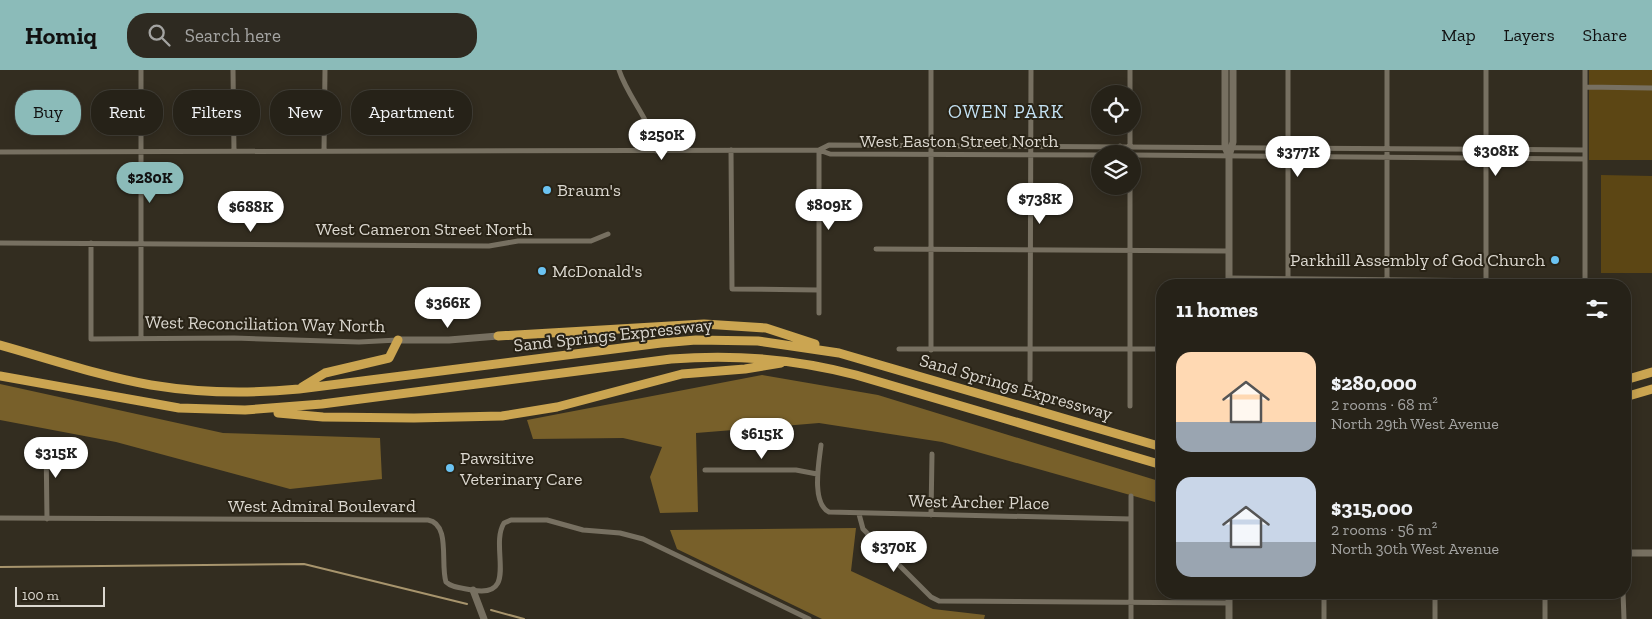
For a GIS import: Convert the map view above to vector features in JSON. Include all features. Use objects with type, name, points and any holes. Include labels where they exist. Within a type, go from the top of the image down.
[{"type":"highway","points":[[498,336],[670,325],[725,324],[766,328],[854,356]]},
{"type":"highway","points":[[298,389],[325,373],[388,358],[398,340]]},
{"type":"highway","name":"Sand Springs Expressway","points":[[0,345],[152,385],[235,392],[298,389],[661,343],[722,340],[791,344],[854,356],[1156,445]]},
{"type":"highway","name":"Sand Springs Expressway","points":[[0,376],[179,408],[245,410],[291,408],[690,357],[746,357],[792,362],[856,375],[1156,463]]},
{"type":"highway","points":[[245,410],[323,417],[455,418],[502,416],[557,408],[682,374],[745,369],[792,362]]},
{"type":"highway","points":[[0,370],[86,392]]},
{"type":"highway","points":[[1631,378],[1652,372]]},
{"type":"highway","points":[[1631,395],[1652,390]]},
{"type":"street","points":[[141,70],[141,338]]},
{"type":"street","points":[[233,70],[234,151]]},
{"type":"street","points":[[324,151],[325,70]]},
{"type":"street","points":[[619,70],[625,87],[655,139],[656,151]]},
{"type":"street","points":[[931,70],[931,350]]},
{"type":"street","points":[[1030,380],[1031,70]]},
{"type":"street","points":[[1130,70],[1130,85]]},
{"type":"street","points":[[1225,70],[1229,156],[1229,279]]},
{"type":"street","points":[[1228,147],[1233,70]]},
{"type":"street","points":[[1288,70],[1288,279]]},
{"type":"street","points":[[1387,70],[1387,279]]},
{"type":"street","points":[[1486,70],[1486,279]]},
{"type":"street","points":[[1585,70],[1585,279]]},
{"type":"street","points":[[1585,87],[1652,88]]},
{"type":"street","name":"West Easton Street North","points":[[819,150],[829,145],[1091,146]]},
{"type":"street","name":"West Easton Street North","points":[[1141,146],[1585,150]]},
{"type":"street","points":[[731,150],[732,289],[818,290]]},
{"type":"street","points":[[819,150],[819,313]]},
{"type":"street","name":"West Easton Street North","points":[[0,152],[819,150],[830,154],[1091,155]]},
{"type":"street","points":[[1141,155],[1585,159]]},
{"type":"street","points":[[1130,195],[1130,406]]},
{"type":"street","name":"West Cameron Street North","points":[[0,243],[490,246],[518,241],[591,241],[608,234]]},
{"type":"street","name":"West Reconciliation Way North","points":[[91,244],[91,339],[141,338],[359,342],[449,340],[498,336]]},
{"type":"street","points":[[876,249],[1229,251]]},
{"type":"street","points":[[899,348],[931,350],[1156,349]]},
{"type":"street","points":[[46,440],[47,519]]},
{"type":"street","points":[[704,470],[796,470],[817,474],[821,445]]},
{"type":"street","points":[[931,515],[932,454]]},
{"type":"street","name":"West Archer Place","points":[[817,474],[820,504],[826,511],[858,514],[1131,519]]},
{"type":"street","points":[[1131,496],[1131,619]]},
{"type":"street","points":[[858,514],[863,529],[931,597],[939,601],[1228,603]]},
{"type":"street","name":"West Admiral Boulevard","points":[[0,518],[428,520],[436,523],[441,530],[446,582],[454,587],[487,591],[495,588],[500,581],[500,536],[504,523],[512,520],[547,520],[583,530],[620,533],[644,539],[809,619]]},
{"type":"street","points":[[1631,553],[1652,553]]},
{"type":"street","points":[[473,590],[484,619]]},
{"type":"street","points":[[1228,599],[1228,619]]},
{"type":"street","points":[[1324,599],[1324,619]]},
{"type":"street","points":[[1435,599],[1435,619]]},
{"type":"street","points":[[1545,599],[1546,619]]},
{"type":"street","points":[[1624,599],[1624,619]]},
{"type":"shaded area","points":[[1589,70],[1652,70],[1652,160],[1589,160]]},
{"type":"shaded area","points":[[1601,175],[1652,176],[1652,273],[1601,273]]},
{"type":"shaded area","points":[[762,375],[878,395],[1156,480],[1156,502],[942,442],[819,423],[696,433],[698,512],[660,513],[650,477],[662,447],[623,438],[533,439],[527,420]]},
{"type":"shaded area","points":[[0,384],[223,433],[380,438],[382,479],[290,489],[116,442],[0,420]]},
{"type":"shaded area","points":[[856,528],[851,571],[933,609],[985,615],[984,619],[822,619],[677,549],[670,530]]},
{"type":"waterway","points":[[0,567],[304,564],[467,604]]},
{"type":"waterway","points":[[491,610],[524,619]]},
{"type":"place","name":"Braum's","points":[[547,190]]},
{"type":"place","name":"Parkhill Assembly of God Church","points":[[1555,260]]},
{"type":"place","name":"McDonald's","points":[[542,271]]},
{"type":"place","name":"Pawsitive Veterinary Care","points":[[450,468]]},
{"type":"district","name":"OWEN PARK","points":[[1006,111]]}]
